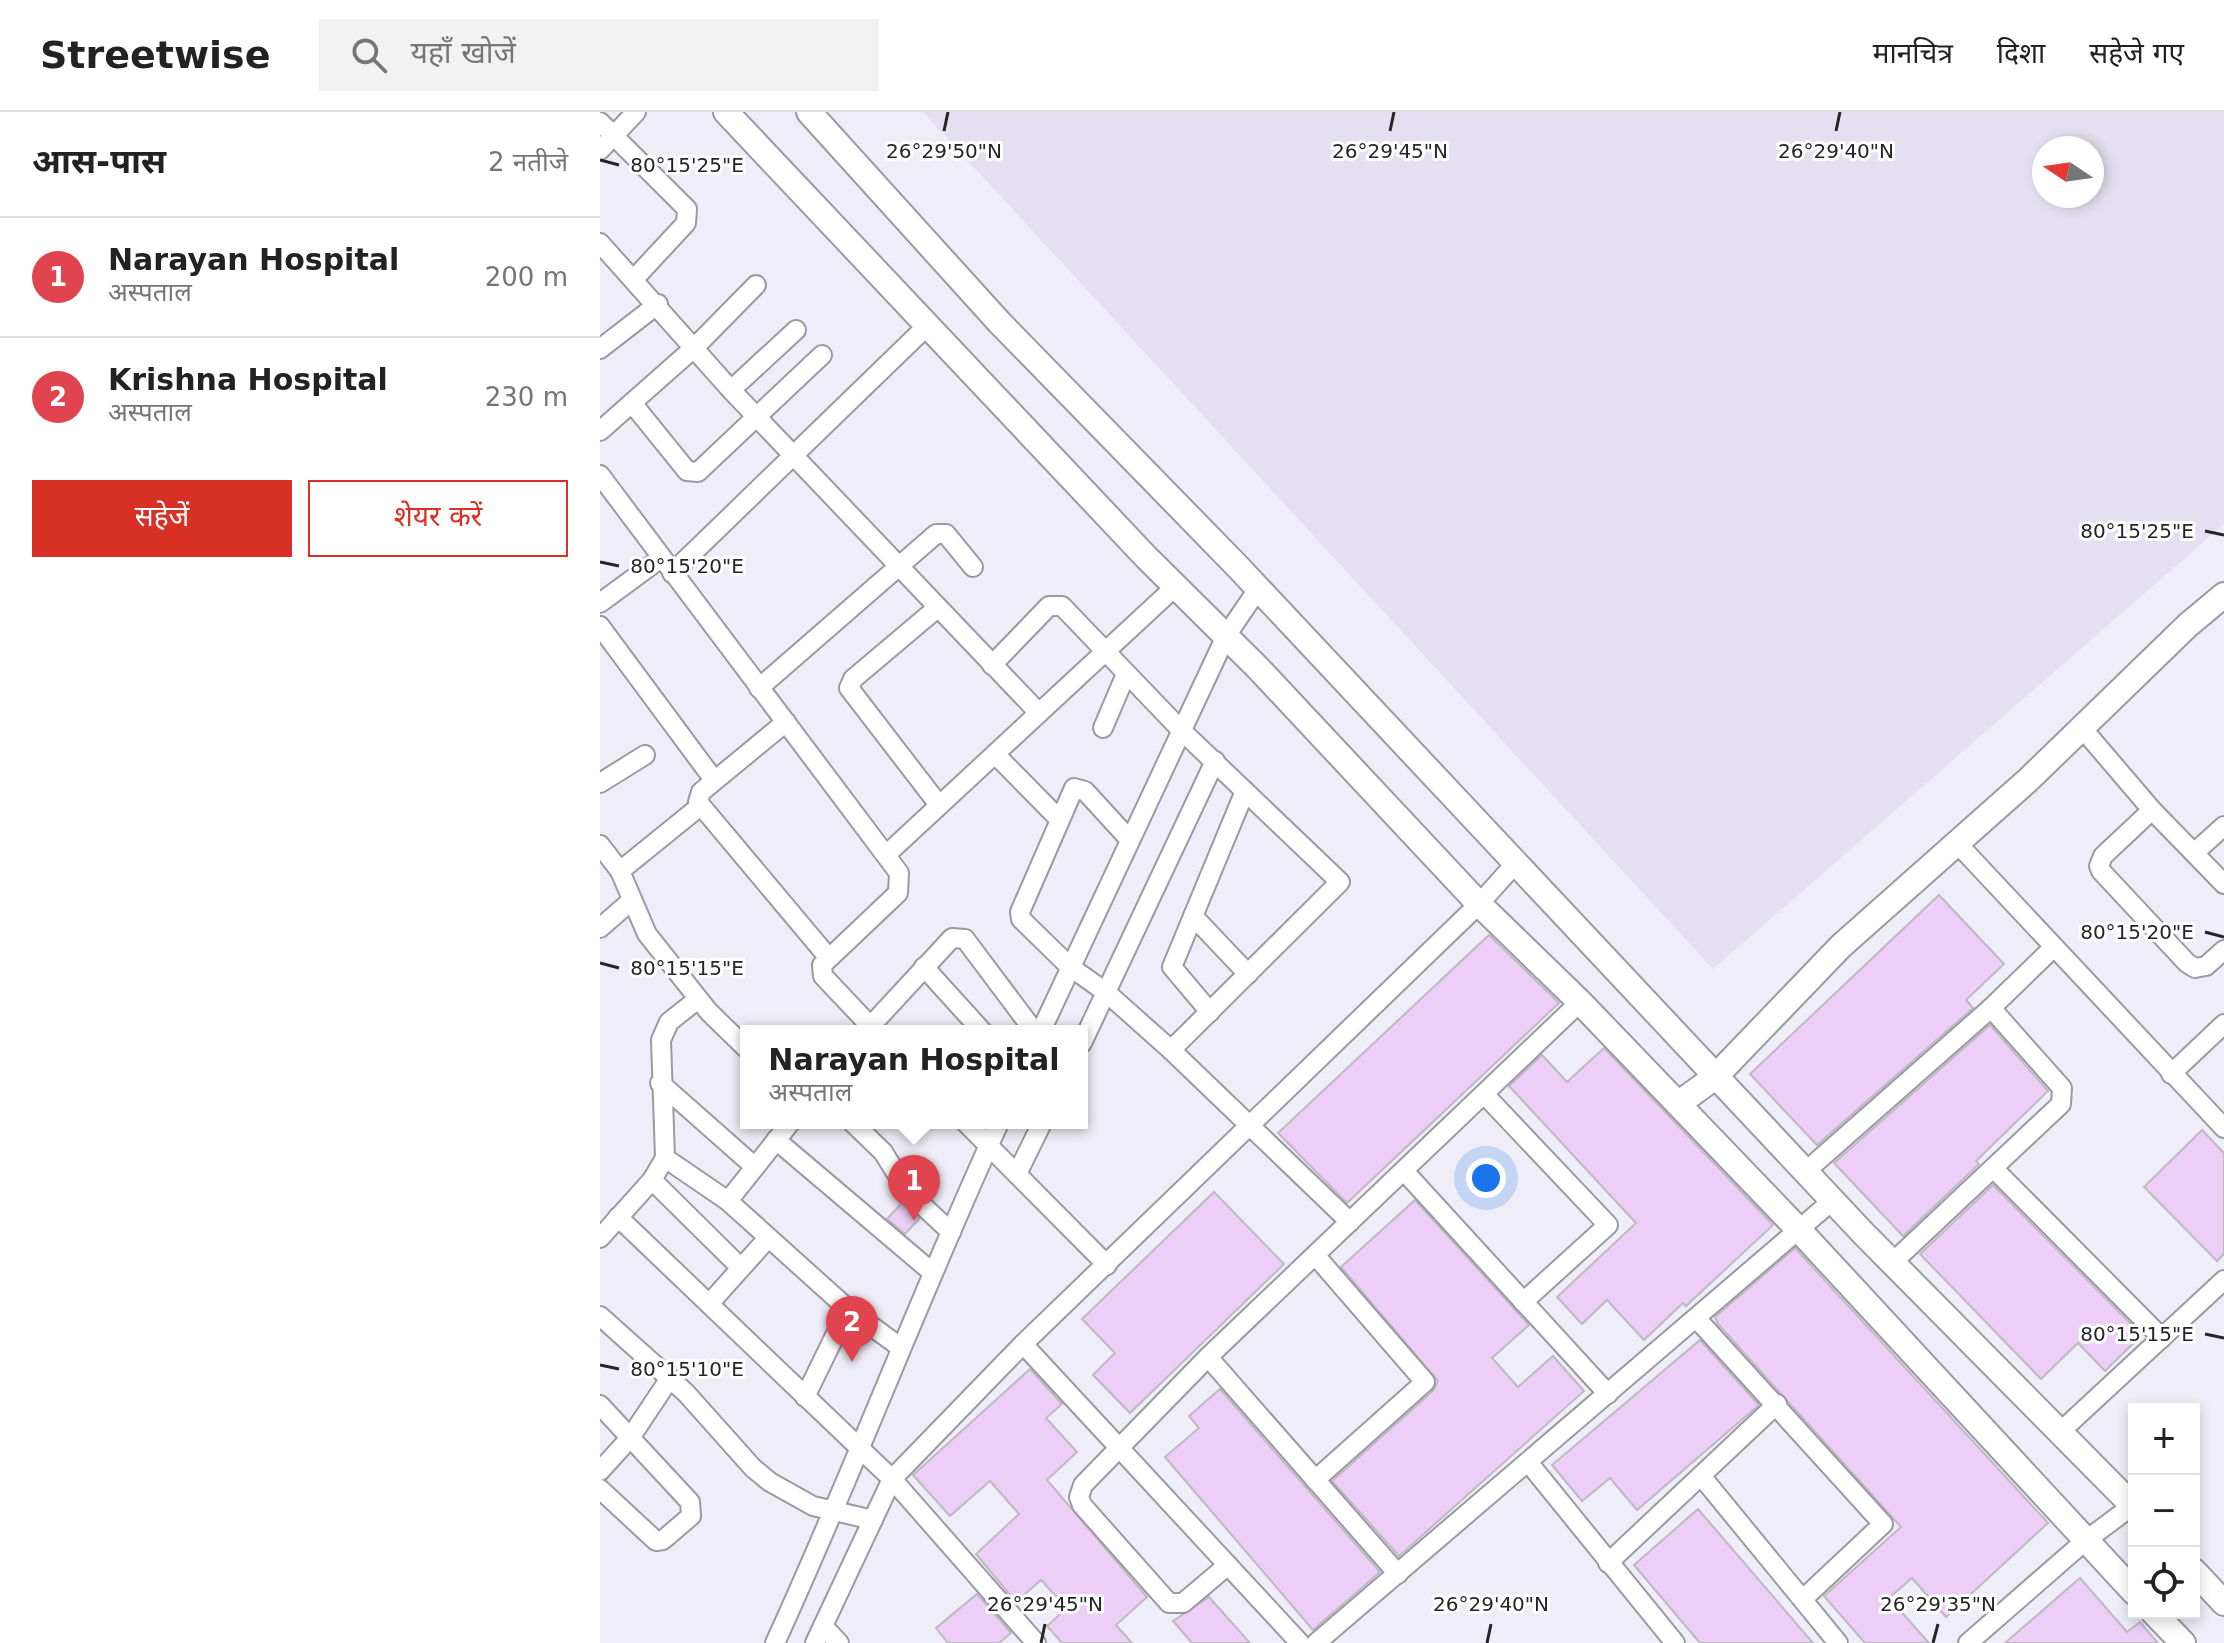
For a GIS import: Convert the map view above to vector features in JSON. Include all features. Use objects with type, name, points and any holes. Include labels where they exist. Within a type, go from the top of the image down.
[{"type":"street","points":[[600,150],[606,129],[636,112]]},
{"type":"street","points":[[726,112],[1479,904],[1580,1002],[1800,1231],[2128,1586]]},
{"type":"street","points":[[809,112],[999,322],[1258,589],[1832,1201],[2128,1501]]},
{"type":"street","points":[[606,129],[687,209],[689,217],[635,278]]},
{"type":"street","points":[[602,249],[635,278],[731,390],[936,609],[1039,713]]},
{"type":"street","points":[[600,431],[695,347],[756,285]]},
{"type":"street","points":[[600,349],[658,304]]},
{"type":"street","points":[[600,603],[666,565],[795,458],[929,324]]},
{"type":"street","points":[[731,390],[796,330]]},
{"type":"street","points":[[632,403],[692,473],[698,472],[822,355]]},
{"type":"street","points":[[600,475],[606,495],[666,565],[899,873],[898,893],[822,965],[823,976],[867,1025]]},
{"type":"street","points":[[759,688],[940,532],[946,534],[973,567]]},
{"type":"street","points":[[887,854],[1176,586]]},
{"type":"street","points":[[1044,1025],[1226,636],[1258,589]]},
{"type":"street","points":[[1678,1104],[1715,1077],[1841,946],[2224,595]]},
{"type":"street","points":[[992,665],[1055,604],[1062,606],[1181,730],[1340,882],[1171,1050]]},
{"type":"street","points":[[936,609],[853,679],[849,688],[939,805]]},
{"type":"street","points":[[600,626],[714,780]]},
{"type":"street","points":[[1103,728],[1126,674]]},
{"type":"street","points":[[620,871],[699,807],[701,792],[786,722]]},
{"type":"street","points":[[2082,728],[2152,810],[2224,884]]},
{"type":"street","points":[[995,754],[1059,819]]},
{"type":"street","points":[[600,783],[645,755]]},
{"type":"street","points":[[1088,1031],[1215,761]]},
{"type":"street","points":[[1129,839],[1079,788],[1070,792],[1021,919],[1069,966],[1107,993],[1171,1050],[1350,1222]]},
{"type":"street","points":[[1210,1012],[1172,967],[1245,791]]},
{"type":"street","points":[[699,807],[828,957]]},
{"type":"street","points":[[2152,810],[2103,856],[2099,866],[2101,871],[2187,963],[2195,968],[2206,966],[2224,950]]},
{"type":"street","points":[[2194,853],[2224,826]]},
{"type":"street","points":[[1956,842],[2224,1128]]},
{"type":"street","points":[[600,845],[620,871],[647,934],[698,999],[740,1042]]},
{"type":"street","points":[[839,1643],[819,1634],[892,1479],[1023,1344],[1479,904],[1515,864]]},
{"type":"street","points":[[600,928],[631,901]]},
{"type":"street","points":[[1193,916],[1248,974]]},
{"type":"street","points":[[874,1025],[952,938],[965,939],[1030,1025]]},
{"type":"street","points":[[1805,1172],[1991,1008],[2054,947]]},
{"type":"street","points":[[924,967],[977,1025]]},
{"type":"street","points":[[600,1238],[652,1180],[665,1158],[660,1083],[663,1030],[698,999]]},
{"type":"street","points":[[1228,1565],[1183,1603],[1169,1603],[1082,1505],[1079,1497],[1083,1485],[1208,1357],[1580,1002]]},
{"type":"street","points":[[1892,1263],[2061,1104],[2064,1096],[2062,1088],[1991,1008]]},
{"type":"street","points":[[2171,1074],[2224,1024]]},
{"type":"street","points":[[660,1083],[755,1167]]},
{"type":"street","points":[[1484,1094],[1608,1225],[1523,1302]]},
{"type":"street","points":[[728,1201],[785,1129]]},
{"type":"street","points":[[859,1129],[883,1152],[908,1192],[951,1232]]},
{"type":"street","points":[[972,1129],[1107,1265]]},
{"type":"street","points":[[775,1643],[861,1452],[900,1347],[996,1129]]},
{"type":"street","points":[[1017,1174],[1039,1129]]},
{"type":"street","points":[[776,1140],[933,1273]]},
{"type":"street","points":[[665,1158],[728,1201],[848,1309],[900,1347]]},
{"type":"street","points":[[1994,1169],[2162,1338]]},
{"type":"street","points":[[1404,1171],[1608,1394]]},
{"type":"street","points":[[652,1180],[741,1268]]},
{"type":"street","points":[[1316,1643],[1832,1201]]},
{"type":"street","points":[[618,1217],[892,1479],[1036,1643]]},
{"type":"street","points":[[709,1304],[768,1238]]},
{"type":"street","points":[[1315,1255],[1425,1382],[1315,1480]]},
{"type":"street","points":[[2060,1432],[2224,1280]]},
{"type":"street","points":[[805,1397],[848,1309]]},
{"type":"street","points":[[600,1316],[670,1378],[761,1475],[799,1499],[835,1512],[873,1520]]},
{"type":"street","points":[[1697,1319],[1883,1524],[1803,1599]]},
{"type":"street","points":[[1023,1344],[1300,1643]]},
{"type":"street","points":[[1208,1357],[1398,1574]]},
{"type":"street","points":[[600,1471],[630,1438],[670,1378]]},
{"type":"street","points":[[1608,1563],[1777,1404]]},
{"type":"street","points":[[600,1405],[690,1502],[691,1516],[663,1540],[656,1541],[648,1538],[600,1489]]},
{"type":"street","points":[[1528,1462],[1675,1643]]},
{"type":"street","points":[[1702,1477],[1838,1643]]},
{"type":"street","points":[[1968,1643],[2085,1541],[2128,1510]]},
{"type":"street","points":[[2200,1577],[2224,1603]]},
{"type":"street","points":[[2160,1619],[2183,1643]]},
{"type":"shaded area","points":[[923,112],[2224,112],[2224,524],[1713,969]]},
{"type":"building","points":[[1939,895],[2004,964],[1966,1000],[1973,1008],[1817,1145],[1750,1074]]},
{"type":"building","points":[[1489,935],[1559,1003],[1347,1203],[1278,1133]]},
{"type":"building","points":[[1990,1025],[2048,1091],[1976,1161],[1979,1164],[1903,1236],[1834,1163]]},
{"type":"building","points":[[1604,1048],[1773,1225],[1686,1306],[1683,1303],[1644,1340],[1607,1300],[1582,1324],[1557,1297],[1636,1223],[1509,1086],[1542,1055],[1567,1082]]},
{"type":"building","points":[[2202,1130],[2224,1153],[2224,1254],[2217,1261],[2144,1187]]},
{"type":"building","points":[[1993,1185],[2142,1335],[2105,1371],[2078,1343],[2041,1379],[1920,1254]]},
{"type":"building","points":[[1214,1192],[1284,1264],[1130,1413],[1093,1375],[1115,1353],[1082,1319]]},
{"type":"building","points":[[1415,1200],[1529,1325],[1492,1358],[1518,1387],[1553,1356],[1584,1391],[1399,1556],[1332,1481],[1433,1391],[1438,1381],[1341,1267]]},
{"type":"building","points":[[902,1203],[919,1219],[905,1234],[887,1219]]},
{"type":"building","points":[[1795,1248],[2048,1523],[1946,1617],[1912,1578],[1889,1598],[1929,1643],[1865,1643],[1824,1596],[1901,1527],[1715,1317]]},
{"type":"building","points":[[1700,1340],[1759,1405],[1637,1510],[1610,1478],[1582,1501],[1552,1465]]},
{"type":"building","points":[[1030,1369],[1062,1404],[1046,1418],[1077,1452],[1047,1480],[1147,1597],[1116,1625],[1132,1643],[1062,1643],[1047,1626],[1067,1608],[1041,1580],[1016,1602],[976,1554],[1019,1514],[990,1481],[950,1516],[913,1475]]},
{"type":"building","points":[[1220,1389],[1380,1572],[1313,1630],[1165,1457],[1199,1428],[1189,1416]]},
{"type":"building","points":[[1698,1509],[1813,1643],[1700,1643],[1634,1565]]},
{"type":"building","points":[[2080,1578],[2127,1632],[2140,1622],[2158,1643],[2005,1643]]},
{"type":"building","points":[[977,1594],[1011,1633],[999,1643],[948,1643],[936,1628]]},
{"type":"building","points":[[1209,1597],[1250,1643],[1192,1643],[1173,1621]]},
{"type":"place","name":"Narayan Hospital","points":[[914,1221]]},
{"type":"place","name":"Krishna Hospital","points":[[852,1362]]}]
